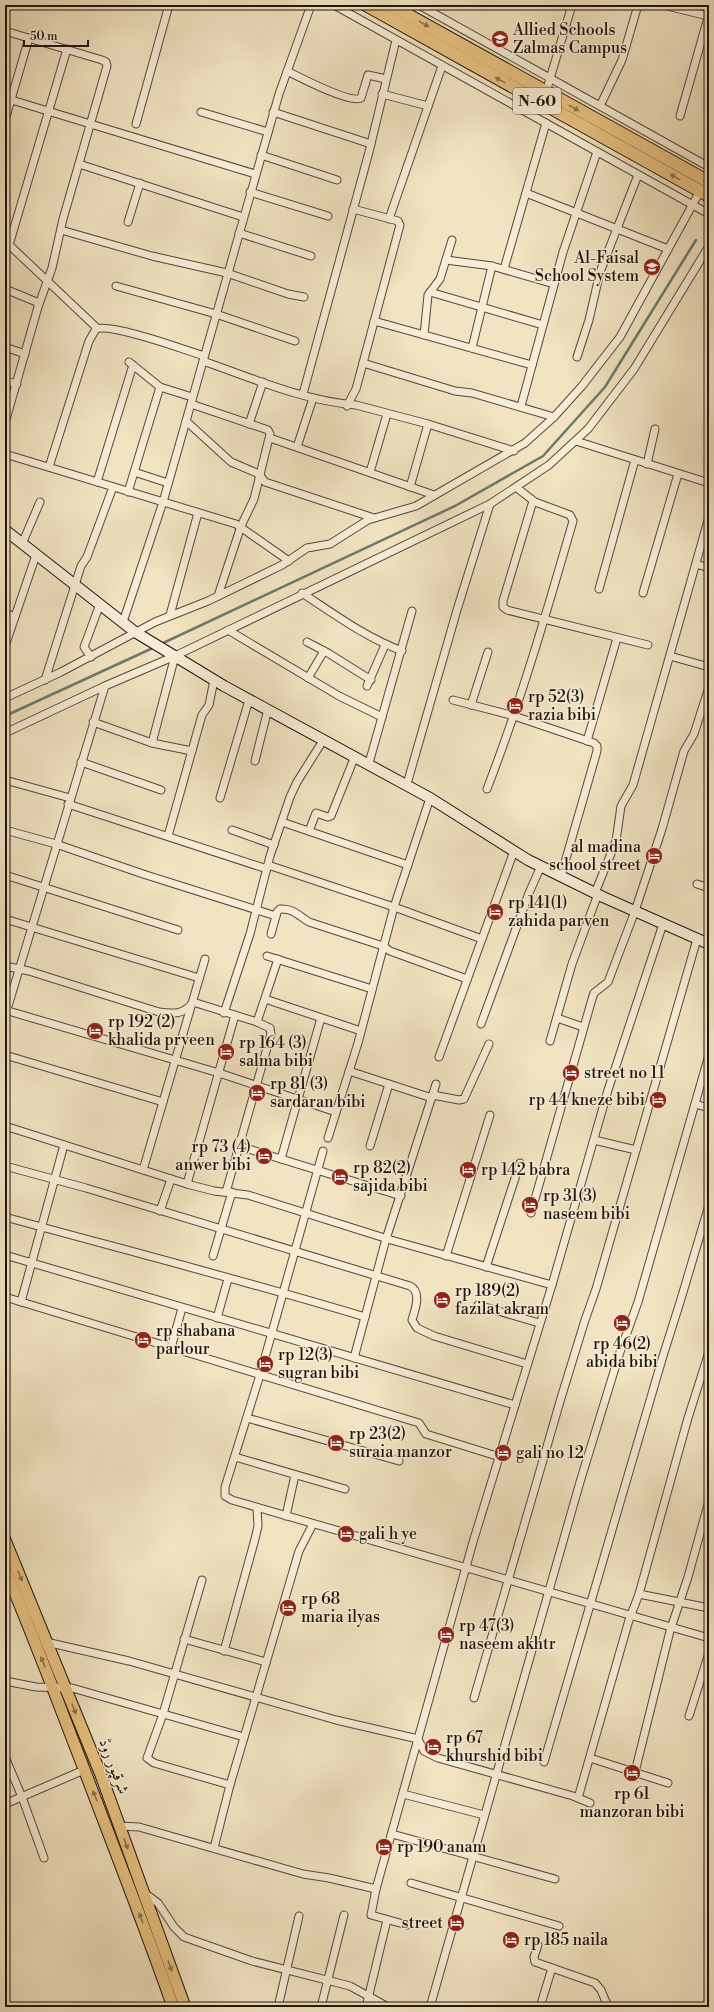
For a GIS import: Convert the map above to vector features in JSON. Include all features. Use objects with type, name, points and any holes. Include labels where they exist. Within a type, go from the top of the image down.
[{"type":"highway","name":"N-60","points":[[366,5],[706,185]]},
{"type":"highway","name":"N-60","points":[[390,5],[546,92],[706,185]]},
{"type":"main road","name":"شرقپور روڈ","points":[[5,1540],[46,1642],[84,1770],[114,1844],[173,2007]]},
{"type":"main road","name":"شرقپور روڈ","points":[[5,1569],[60,1688],[119,1826],[185,2007]]},
{"type":"street","points":[[136,124],[169,5]]},
{"type":"street","points":[[123,622],[163,502],[255,174],[287,72],[311,5]]},
{"type":"street","points":[[334,5],[709,214]]},
{"type":"street","points":[[418,5],[709,167]]},
{"type":"street","points":[[546,92],[572,5]]},
{"type":"street","points":[[600,106],[622,60],[638,5]]},
{"type":"street","points":[[663,5],[709,15],[680,116]]},
{"type":"street","points":[[5,31],[102,60],[107,64],[80,164],[60,230],[48,281],[39,303],[5,423]]},
{"type":"street","points":[[5,120],[8,99],[29,38]]},
{"type":"street","points":[[303,394],[371,144],[396,40]]},
{"type":"street","points":[[67,49],[49,112],[7,243],[98,328],[132,334],[203,358],[263,382],[313,398],[348,406],[356,405],[428,424],[514,451]]},
{"type":"street","points":[[389,219],[442,66]]},
{"type":"street","points":[[287,72],[338,94],[357,99],[361,98],[368,75],[386,79]]},
{"type":"street","points":[[382,94],[428,106]]},
{"type":"street","points":[[8,99],[255,174]]},
{"type":"street","points":[[201,112],[268,132]]},
{"type":"street","points":[[274,112],[371,144]]},
{"type":"street","points":[[504,269],[546,123]]},
{"type":"street","points":[[521,406],[574,213],[597,152]]},
{"type":"street","points":[[261,155],[337,180]]},
{"type":"street","points":[[80,164],[243,217]]},
{"type":"street","points":[[577,357],[589,320],[600,272],[638,175]]},
{"type":"street","points":[[128,222],[140,183]]},
{"type":"street","points":[[5,698],[91,657],[170,615],[218,596],[289,561],[307,548],[330,544],[359,525],[375,518],[407,509],[514,451],[534,436],[554,417],[582,386],[620,337],[668,249],[706,185]]},
{"type":"street","points":[[250,192],[328,216]]},
{"type":"street","points":[[526,193],[616,230],[668,249]]},
{"type":"street","points":[[348,406],[356,389],[400,227],[399,221],[353,210]]},
{"type":"street","points":[[60,230],[152,256],[227,273],[288,294],[304,297]]},
{"type":"street","points":[[239,232],[311,256]]},
{"type":"street","points":[[424,335],[426,303],[430,292],[440,279],[452,240]]},
{"type":"street","points":[[5,733],[105,686],[175,656],[302,593],[490,504],[517,488],[549,465],[588,430],[634,369],[709,246]]},
{"type":"street","points":[[446,260],[492,266],[554,284]]},
{"type":"street","points":[[472,348],[492,266]]},
{"type":"street","points":[[116,286],[216,314],[295,341]]},
{"type":"street","points":[[5,289],[39,303]]},
{"type":"street","points":[[430,292],[543,325]]},
{"type":"street","points":[[374,321],[532,365]]},
{"type":"street","points":[[49,467],[89,340],[93,331],[98,328]]},
{"type":"street","points":[[5,347],[25,354]]},
{"type":"street","points":[[363,363],[459,392],[472,393],[521,406],[554,417]]},
{"type":"street","points":[[98,482],[131,364],[160,387],[249,424],[268,430],[270,432],[270,438],[254,499],[240,526],[218,596]]},
{"type":"street","points":[[5,380],[17,384]]},
{"type":"street","points":[[249,424],[263,382]]},
{"type":"street","points":[[128,492],[160,387]]},
{"type":"street","points":[[297,447],[313,398]]},
{"type":"street","points":[[370,472],[387,414]]},
{"type":"street","points":[[186,420],[232,462],[260,475],[265,482],[375,518]]},
{"type":"street","points":[[410,487],[428,424]]},
{"type":"street","points":[[647,464],[655,429]]},
{"type":"street","points":[[270,438],[434,495]]},
{"type":"street","points":[[576,442],[709,483]]},
{"type":"street","points":[[5,454],[240,526],[289,561]]},
{"type":"street","points":[[599,589],[635,460]]},
{"type":"street","points":[[134,472],[168,484]]},
{"type":"street","points":[[643,593],[678,474]]},
{"type":"street","points":[[45,680],[76,586],[81,566],[87,557],[113,487]]},
{"type":"street","points":[[487,789],[514,716],[545,620],[573,519],[570,515],[544,507],[533,501],[517,488]]},
{"type":"street","points":[[533,501],[502,605],[507,610],[648,645]]},
{"type":"street","points":[[22,544],[40,502]]},
{"type":"street","points":[[407,784],[457,610],[490,504]]},
{"type":"street","points":[[170,615],[198,513]]},
{"type":"street","points":[[550,1041],[574,959],[616,841],[621,806],[633,785],[709,517]]},
{"type":"street","points":[[5,530],[138,633],[214,680],[407,784],[541,866],[597,894],[709,944]]},
{"type":"street","points":[[5,646],[36,555]]},
{"type":"street","points":[[696,564],[709,568]]},
{"type":"street","points":[[302,593],[355,629],[385,645],[402,651]]},
{"type":"street","points":[[91,657],[84,647],[100,604]]},
{"type":"street","points":[[369,763],[402,651],[412,611]]},
{"type":"street","points":[[5,614],[15,617]]},
{"type":"street","points":[[228,630],[339,696],[382,717]]},
{"type":"street","points":[[587,741],[617,638]]},
{"type":"street","points":[[307,642],[324,651],[369,683],[385,645]]},
{"type":"street","points":[[308,678],[324,651]]},
{"type":"street","points":[[471,705],[488,652]]},
{"type":"street","points":[[152,743],[175,656]]},
{"type":"street","points":[[670,656],[709,667]]},
{"type":"street","points":[[168,836],[202,715],[209,705],[214,680]]},
{"type":"street","points":[[105,686],[6,1012],[219,1073],[336,1112]]},
{"type":"street","points":[[530,1213],[594,993],[606,984],[610,978],[635,911],[662,829],[684,751],[694,734],[709,687]]},
{"type":"street","points":[[220,798],[250,700]]},
{"type":"street","points":[[453,700],[514,716],[596,744],[597,751],[561,876]]},
{"type":"street","points":[[255,761],[268,709]]},
{"type":"street","points":[[93,722],[152,743],[192,751]]},
{"type":"street","points":[[224,1013],[282,822],[297,782],[324,739]]},
{"type":"street","points":[[309,832],[316,813],[328,817],[331,816],[355,756]]},
{"type":"street","points":[[81,762],[161,790]]},
{"type":"street","points":[[5,780],[168,836],[394,907],[482,939]]},
{"type":"street","points":[[328,1138],[361,1031],[394,907],[430,798]]},
{"type":"street","points":[[282,822],[408,865]]},
{"type":"street","points":[[5,830],[56,844],[143,874],[198,890],[276,916]]},
{"type":"street","points":[[232,830],[274,845]]},
{"type":"street","points":[[439,1057],[514,850]]},
{"type":"street","points":[[481,1024],[529,893],[541,866]]},
{"type":"street","points":[[5,875],[44,886],[178,930]]},
{"type":"street","points":[[697,884],[709,888]]},
{"type":"street","points":[[271,934],[276,916],[280,909],[295,912],[309,922],[383,946],[390,951],[467,979]]},
{"type":"street","points":[[5,919],[199,978]]},
{"type":"street","points":[[407,1925],[387,1920],[370,1913],[376,1889],[466,1567],[552,1284],[608,1090],[663,924]]},
{"type":"street","points":[[474,1698],[559,1406],[596,1289],[697,939]]},
{"type":"street","points":[[267,956],[372,989]]},
{"type":"street","points":[[143,1170],[205,959]]},
{"type":"street","points":[[257,1022],[278,959]]},
{"type":"street","points":[[5,966],[29,971],[159,1012],[179,1013],[185,1011],[193,1002]]},
{"type":"street","points":[[264,999],[361,1031]]},
{"type":"street","points":[[193,1002],[268,1026],[272,1032],[239,1146],[214,1256]]},
{"type":"street","points":[[187,1184],[235,1015]]},
{"type":"street","points":[[281,1159],[321,1018]]},
{"type":"street","points":[[557,1018],[583,1027]]},
{"type":"street","points":[[349,1071],[432,1097],[459,1100],[464,1099],[489,1044]]},
{"type":"street","points":[[5,1055],[163,1102]]},
{"type":"street","points":[[430,2007],[549,1591],[616,1363],[638,1302],[709,1055]]},
{"type":"street","points":[[370,1146],[389,1084]]},
{"type":"street","points":[[354,1358],[386,1239],[436,1084]]},
{"type":"street","points":[[695,1104],[709,1108]]},
{"type":"street","points":[[446,1256],[490,1115]]},
{"type":"street","points":[[5,1126],[187,1184],[248,1195],[386,1239],[552,1284]]},
{"type":"street","points":[[594,1140],[636,1150]]},
{"type":"street","points":[[21,1302],[64,1145]]},
{"type":"street","points":[[239,1146],[401,1196]]},
{"type":"street","points":[[323,1151],[260,1375],[225,1487],[225,1496],[228,1499],[257,1508],[709,1638]]},
{"type":"street","points":[[486,1267],[520,1163]]},
{"type":"street","points":[[5,1166],[414,1288],[417,1300],[412,1322],[417,1328],[446,1340],[527,1364]]},
{"type":"street","points":[[160,1212],[171,1179]]},
{"type":"street","points":[[544,1762],[662,1356],[682,1299],[709,1205]]},
{"type":"street","points":[[5,1217],[228,1279],[283,1292],[365,1317]]},
{"type":"street","points":[[5,1254],[182,1308],[515,1405]]},
{"type":"street","points":[[217,1318],[228,1279]]},
{"type":"street","points":[[5,1297],[419,1423],[426,1434],[500,1457]]},
{"type":"street","points":[[478,1305],[539,1323]]},
{"type":"street","points":[[171,1348],[182,1308]]},
{"type":"street","points":[[578,1798],[631,1615],[639,1594],[686,1426],[709,1353]]},
{"type":"street","points":[[247,1418],[399,1461]]},
{"type":"street","points":[[234,1457],[345,1489]]},
{"type":"street","points":[[286,1516],[296,1475]]},
{"type":"street","points":[[635,1772],[651,1702],[709,1501]]},
{"type":"street","points":[[224,1651],[258,1526],[257,1508]]},
{"type":"street","points":[[214,1848],[230,1785],[299,1551],[313,1524]]},
{"type":"street","points":[[202,1580],[163,1714],[148,1753],[148,1760],[230,1785]]},
{"type":"street","points":[[639,1594],[709,1608]]},
{"type":"street","points":[[184,1639],[266,1662]]},
{"type":"street","points":[[46,1642],[129,1661],[336,1720],[418,1739]]},
{"type":"street","points":[[689,1716],[709,1654]]},
{"type":"street","points":[[5,1681],[36,1687],[72,1688],[244,1737]]},
{"type":"street","points":[[418,1739],[424,1751],[434,1756],[578,1798],[590,1803]]},
{"type":"street","points":[[5,1757],[22,1797],[44,1858]]},
{"type":"street","points":[[590,1758],[668,1783]]},
{"type":"street","points":[[5,1804],[84,1770]]},
{"type":"street","points":[[403,1794],[484,1815]]},
{"type":"street","points":[[119,1826],[139,1827],[303,1874],[329,1878],[376,1889]]},
{"type":"street","points":[[392,1834],[555,1879]]},
{"type":"street","points":[[411,1883],[559,1926]]},
{"type":"street","points":[[143,1892],[158,1903],[174,1927],[184,1937],[252,1961],[357,1989],[388,2007]]},
{"type":"street","points":[[321,2007],[344,1915]]},
{"type":"street","points":[[278,2007],[299,1916]]},
{"type":"street","points":[[366,2007],[387,1920]]},
{"type":"street","points":[[538,1945],[534,1957],[535,1962],[595,1983],[602,1990],[608,2007]]},
{"type":"street","points":[[540,2007],[552,1968]]},
{"type":"waterway","points":[[161,644],[455,506],[543,456],[605,387],[696,240]]},
{"type":"waterway","points":[[5,716],[155,647]]},
{"type":"place","name":"Allied Schools Zalmas Campus","points":[[500,39]]},
{"type":"place","name":"Al-Faisal School System","points":[[652,267]]},
{"type":"place","name":"rp 52(3) razia bibi","points":[[515,706]]},
{"type":"place","name":"al madina school street","points":[[654,856]]},
{"type":"place","name":"rp 141(1) zahida parven","points":[[495,912]]},
{"type":"place","name":"rp 192 (2) khalida prveen","points":[[95,1031]]},
{"type":"place","name":"rp 164 (3) salma bibi","points":[[226,1052]]},
{"type":"place","name":"street no 11","points":[[571,1073]]},
{"type":"place","name":"rp 81 (3) sardaran bibi","points":[[257,1093]]},
{"type":"place","name":"rp 44 kneze bibi","points":[[658,1100]]},
{"type":"place","name":"rp 73 (4) anwer bibi","points":[[264,1156]]},
{"type":"place","name":"rp 142 babra","points":[[468,1170]]},
{"type":"place","name":"rp 82(2) sajida bibi","points":[[340,1177]]},
{"type":"place","name":"rp 31(3) naseem bibi","points":[[530,1205]]},
{"type":"place","name":"rp 189(2) fazilat akram","points":[[442,1300]]},
{"type":"place","name":"rp 46(2) abida bibi","points":[[622,1323]]},
{"type":"place","name":"rp shabana parlour","points":[[143,1340]]},
{"type":"place","name":"rp 12(3) sugran bibi","points":[[265,1364]]},
{"type":"place","name":"rp 23(2) suraia manzor","points":[[336,1443]]},
{"type":"place","name":"gali no 12","points":[[503,1453]]},
{"type":"place","name":"gali h ye","points":[[346,1534]]},
{"type":"place","name":"rp 68 maria ilyas","points":[[288,1608]]},
{"type":"place","name":"rp 47(3) naseem akhtr","points":[[446,1635]]},
{"type":"place","name":"rp 67 khurshid bibi","points":[[433,1747]]},
{"type":"place","name":"rp 61 manzoran bibi","points":[[632,1773]]},
{"type":"place","name":"rp 190 anam","points":[[384,1847]]},
{"type":"place","name":"street","points":[[456,1923]]},
{"type":"place","name":"rp 185 naila","points":[[511,1940]]}]
